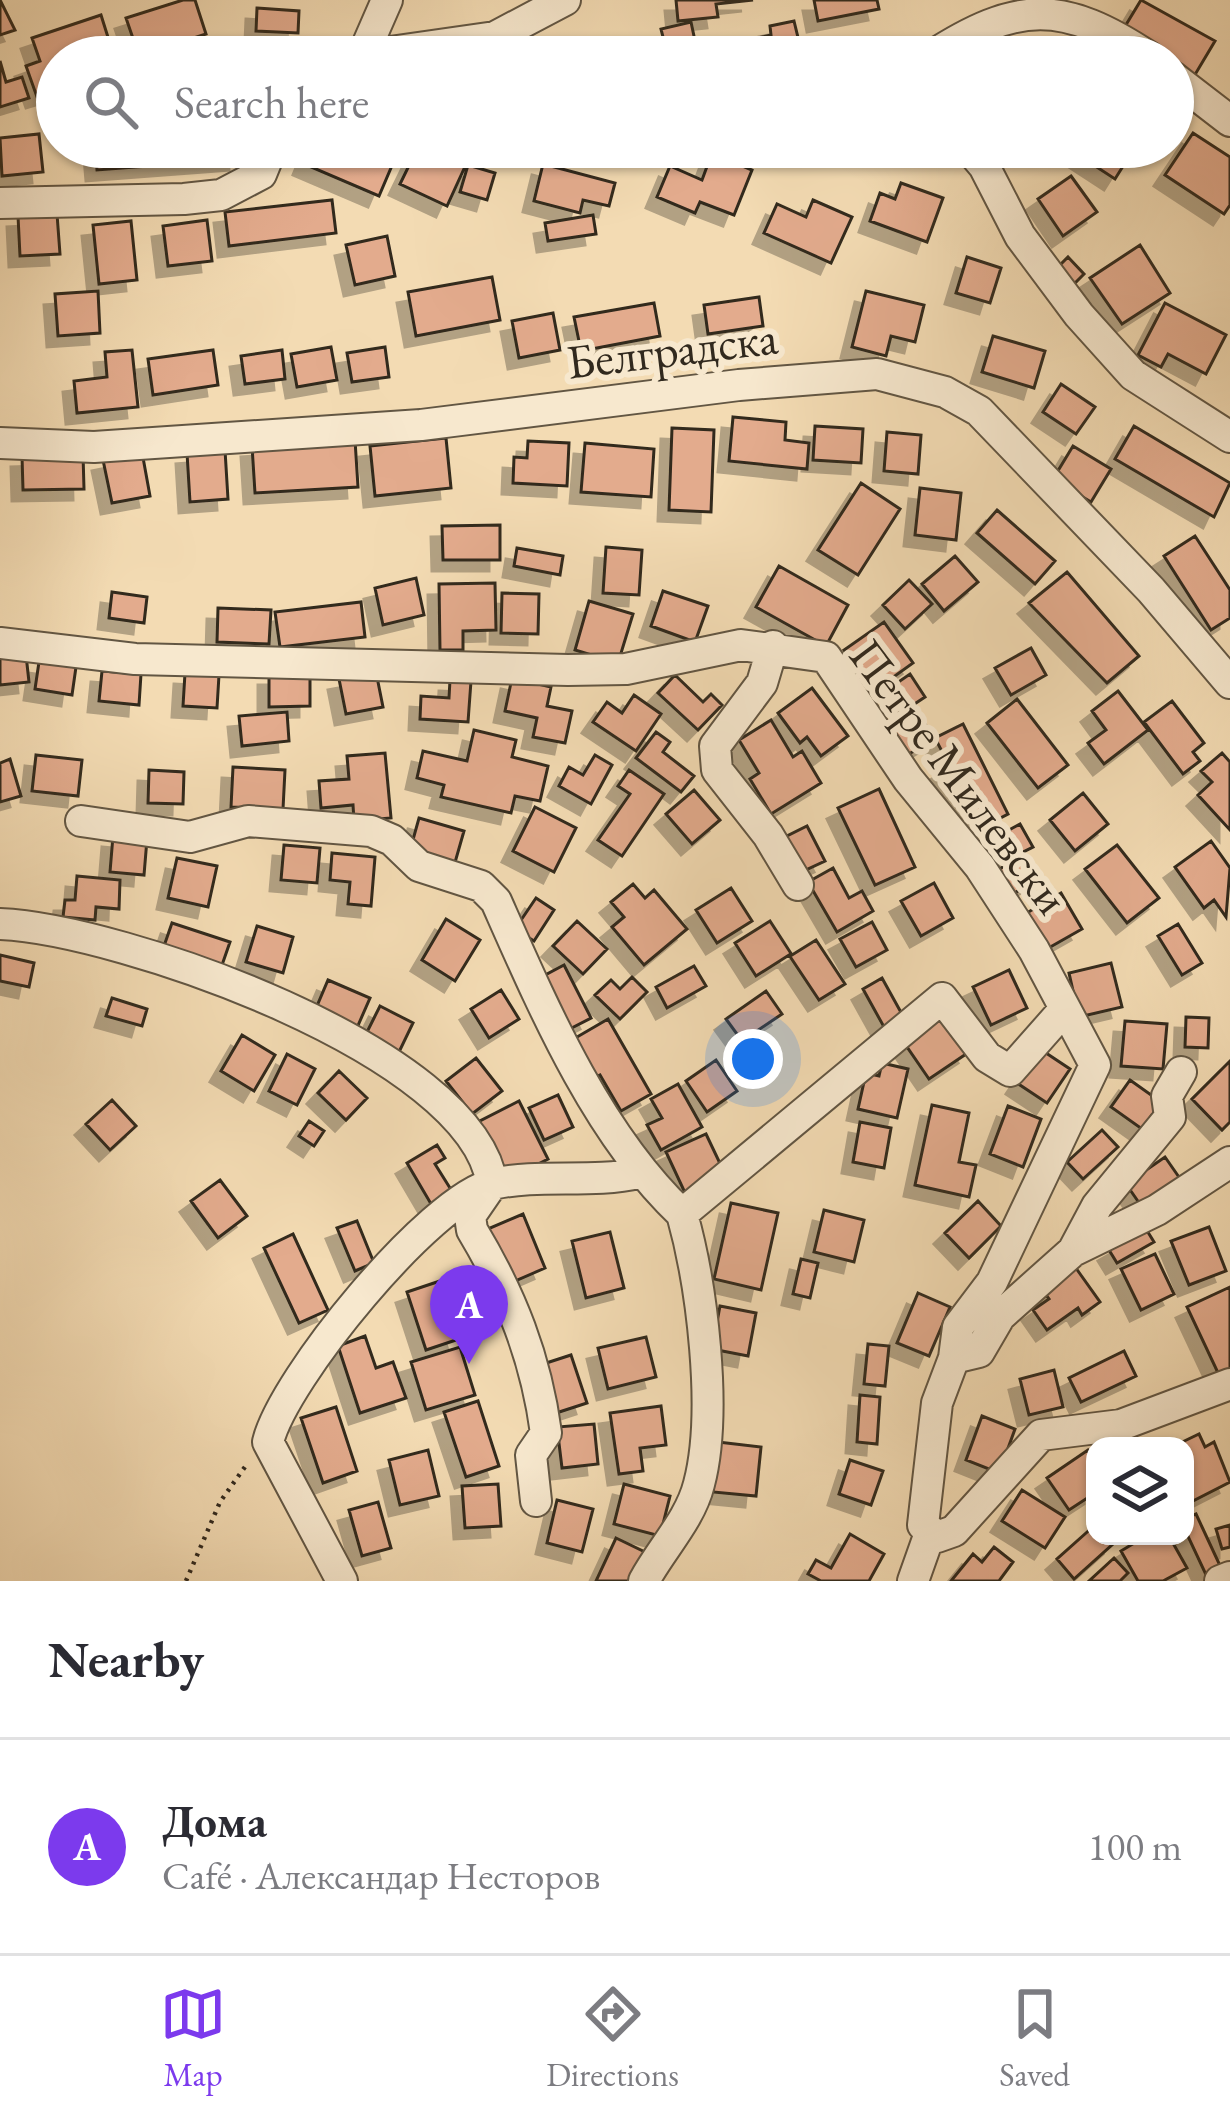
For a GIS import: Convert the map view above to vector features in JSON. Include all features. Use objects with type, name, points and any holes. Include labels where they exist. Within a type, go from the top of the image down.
[{"type":"street","points":[[370,36],[387,0]]},
{"type":"street","points":[[497,36],[565,0]]},
{"type":"street","points":[[968,36],[1029,9],[1060,9],[1101,23],[1119,36]]},
{"type":"street","points":[[1194,93],[1230,121]]},
{"type":"street","points":[[0,203],[221,195],[261,174],[263,168]]},
{"type":"street","points":[[985,168],[1020,236],[1078,315],[1132,375],[1230,437]]},
{"type":"street","name":"Белградска","points":[[0,443],[94,447],[421,425],[739,385],[877,374],[945,392],[979,410],[1151,590],[1230,683]]},
{"type":"street","name":"Петре Милевски","points":[[0,643],[135,659],[568,670],[626,670],[722,646],[773,646],[826,657],[908,779],[980,867],[1093,1054],[1094,1075],[992,1282],[962,1317],[952,1345],[954,1358]]},
{"type":"street","points":[[773,646],[762,683],[715,746],[717,770],[768,835],[798,886]]},
{"type":"street","points":[[81,821],[190,837],[248,821],[371,831],[419,866],[481,886],[496,901],[574,1068],[639,1173],[682,1214],[693,1253],[706,1446],[689,1510],[644,1581]]},
{"type":"street","points":[[0,924],[169,959],[366,1049],[405,1070],[437,1097],[489,1163],[492,1184],[470,1216],[472,1230],[520,1315],[543,1413],[546,1433],[531,1455],[536,1501]]},
{"type":"street","points":[[682,1214],[942,998],[987,1058],[1010,1071],[1063,1011]]},
{"type":"street","points":[[1073,1251],[1097,1206],[1170,1117],[1167,1096],[1181,1072]]},
{"type":"street","points":[[913,1581],[925,1525],[937,1403],[954,1358],[979,1352],[1000,1316],[1073,1251],[1157,1210],[1230,1162]]},
{"type":"street","points":[[342,1581],[273,1458],[271,1429],[303,1367],[421,1230],[492,1184],[605,1181],[639,1173]]},
{"type":"street","points":[[925,1525],[944,1537],[955,1531],[1042,1435],[1121,1425],[1230,1384]]},
{"type":"street","points":[[1220,1581],[1230,1576]]},
{"type":"path","points":[[186,1581],[220,1502],[271,1429]]},
{"type":"building","points":[[0,0],[15,30],[0,35]]},
{"type":"building","points":[[195,0],[206,34],[132,36],[126,18]]},
{"type":"building","points":[[676,0],[753,0],[716,4],[718,17],[678,21]]},
{"type":"building","points":[[814,0],[877,0],[879,9],[818,21]]},
{"type":"building","points":[[1141,0],[1215,41],[1194,76],[1194,36],[1121,33]]},
{"type":"building","points":[[257,8],[299,11],[298,33],[256,31]]},
{"type":"building","points":[[101,15],[108,36],[38,36]]},
{"type":"building","points":[[794,21],[798,36],[767,36],[771,35],[770,26]]},
{"type":"building","points":[[691,22],[694,36],[663,36],[661,29]]},
{"type":"building","points":[[0,61],[6,82],[22,77],[29,98],[0,107]]},
{"type":"building","points":[[36,62],[36,94],[26,66]]},
{"type":"building","points":[[36,134],[36,168],[43,172],[2,176],[0,138]]},
{"type":"building","points":[[1194,134],[1230,157],[1230,205],[1224,214],[1165,175],[1170,168],[1194,168]]},
{"type":"building","points":[[313,168],[391,168],[379,196]]},
{"type":"building","points":[[408,168],[464,168],[447,206],[400,184]]},
{"type":"building","points":[[467,168],[495,173],[487,200],[460,192]]},
{"type":"building","points":[[542,168],[615,183],[609,206],[583,200],[580,213],[534,201]]},
{"type":"building","points":[[669,168],[702,180],[706,168],[752,170],[734,215],[700,202],[695,213],[657,197]]},
{"type":"building","points":[[1098,168],[1122,168],[1115,179]]},
{"type":"building","points":[[1071,176],[1097,212],[1063,236],[1038,199]]},
{"type":"building","points":[[901,183],[943,198],[927,242],[870,221],[880,193],[895,199]]},
{"type":"building","points":[[332,200],[336,233],[229,246],[225,212]]},
{"type":"building","points":[[813,200],[852,217],[831,263],[764,233],[777,204],[806,217]]},
{"type":"building","points":[[57,214],[60,254],[20,256],[18,216]]},
{"type":"building","points":[[593,215],[596,234],[548,241],[545,223]]},
{"type":"building","points":[[207,220],[212,261],[168,266],[163,226]]},
{"type":"building","points":[[131,221],[137,280],[99,284],[93,225]]},
{"type":"building","points":[[387,236],[395,276],[355,285],[346,245]]},
{"type":"building","points":[[1140,245],[1170,293],[1122,324],[1090,278]]},
{"type":"building","points":[[967,257],[1001,268],[990,303],[956,293]]},
{"type":"building","points":[[1068,257],[1084,274],[1072,286],[1056,269]]},
{"type":"building","points":[[492,277],[500,320],[416,336],[408,292]]},
{"type":"building","points":[[98,291],[100,333],[58,336],[55,294]]},
{"type":"building","points":[[866,291],[924,305],[915,342],[891,336],[886,356],[852,347]]},
{"type":"building","points":[[759,297],[763,326],[708,334],[704,305]]},
{"type":"building","points":[[654,303],[660,336],[581,351],[574,317]]},
{"type":"building","points":[[1165,303],[1226,335],[1206,374],[1168,354],[1161,367],[1138,355]]},
{"type":"building","points":[[553,313],[560,350],[519,358],[512,321]]},
{"type":"building","points":[[993,336],[1045,351],[1034,388],[982,372]]},
{"type":"building","points":[[331,347],[337,380],[297,387],[291,354]]},
{"type":"building","points":[[385,347],[389,377],[352,382],[347,353]]},
{"type":"building","points":[[132,350],[138,407],[77,413],[74,381],[107,377],[105,352]]},
{"type":"building","points":[[213,350],[218,385],[153,395],[148,359]]},
{"type":"building","points":[[282,350],[285,379],[245,384],[241,356]]},
{"type":"building","points":[[1061,384],[1095,407],[1076,434],[1043,412]]},
{"type":"building","points":[[733,417],[786,422],[785,440],[809,443],[807,469],[729,461]]},
{"type":"building","points":[[815,426],[863,429],[861,463],[813,460]]},
{"type":"building","points":[[1134,426],[1230,483],[1214,517],[1115,459]]},
{"type":"building","points":[[672,428],[714,430],[711,512],[669,510]]},
{"type":"building","points":[[887,432],[921,435],[918,474],[884,471]]},
{"type":"building","points":[[446,438],[451,488],[375,496],[370,446]]},
{"type":"building","points":[[355,440],[358,487],[255,493],[252,446]]},
{"type":"building","points":[[528,441],[569,443],[567,486],[513,483],[514,457],[527,458]]},
{"type":"building","points":[[585,443],[654,449],[651,497],[581,492]]},
{"type":"building","points":[[1073,446],[1111,469],[1091,502],[1053,479]]},
{"type":"building","points":[[225,450],[228,499],[190,502],[187,453]]},
{"type":"building","points":[[142,452],[150,496],[112,503],[103,460]]},
{"type":"building","points":[[83,454],[84,489],[23,490],[22,456]]},
{"type":"building","points":[[861,483],[900,509],[858,575],[818,550]]},
{"type":"building","points":[[920,488],[961,493],[956,540],[915,535]]},
{"type":"building","points":[[997,510],[1055,561],[1035,584],[977,533]]},
{"type":"building","points":[[500,525],[500,560],[443,560],[442,526]]},
{"type":"building","points":[[1195,536],[1230,590],[1230,618],[1211,630],[1164,556]]},
{"type":"building","points":[[606,547],[642,550],[639,595],[603,593]]},
{"type":"building","points":[[517,548],[563,556],[560,575],[514,566]]},
{"type":"building","points":[[955,556],[978,582],[944,611],[922,584]]},
{"type":"building","points":[[779,566],[848,605],[826,646],[756,607]]},
{"type":"building","points":[[1067,572],[1139,656],[1107,683],[1029,603]]},
{"type":"building","points":[[416,578],[424,615],[383,625],[375,588]]},
{"type":"building","points":[[909,580],[932,604],[905,629],[883,605]]},
{"type":"building","points":[[495,583],[496,630],[463,631],[463,650],[440,650],[439,584]]},
{"type":"building","points":[[663,591],[708,606],[695,642],[651,626]]},
{"type":"building","points":[[112,592],[147,597],[144,623],[109,618]]},
{"type":"building","points":[[502,593],[539,594],[538,634],[501,633]]},
{"type":"building","points":[[589,601],[633,614],[618,663],[575,650]]},
{"type":"building","points":[[361,602],[365,637],[280,647],[275,612]]},
{"type":"building","points":[[218,608],[271,610],[269,644],[217,642]]},
{"type":"building","points":[[884,622],[913,663],[874,691],[844,650]]},
{"type":"building","points":[[1031,648],[1046,675],[1011,695],[995,668]]},
{"type":"building","points":[[26,655],[29,682],[0,685],[0,657]]},
{"type":"building","points":[[39,662],[76,667],[72,695],[35,689]]},
{"type":"building","points":[[102,671],[141,674],[139,705],[99,701]]},
{"type":"building","points":[[376,672],[383,707],[346,714],[339,679]]},
{"type":"building","points":[[185,673],[219,675],[217,708],[183,706]]},
{"type":"building","points":[[269,674],[310,674],[310,706],[269,707]]},
{"type":"building","points":[[910,674],[925,697],[910,707],[894,685]]},
{"type":"building","points":[[675,675],[703,702],[711,694],[722,705],[698,730],[658,693]]},
{"type":"building","points":[[512,678],[551,687],[547,706],[572,711],[565,743],[533,737],[537,718],[505,711]]},
{"type":"building","points":[[450,680],[471,681],[468,722],[420,719],[421,696],[449,698]]},
{"type":"building","points":[[812,688],[848,736],[821,756],[807,737],[800,743],[778,713]]},
{"type":"building","points":[[1118,691],[1148,730],[1104,764],[1088,743],[1106,730],[1092,711]]},
{"type":"building","points":[[634,695],[661,714],[636,751],[593,722],[607,702],[622,713]]},
{"type":"building","points":[[1017,699],[1068,765],[1038,788],[987,723]]},
{"type":"building","points":[[1172,701],[1204,743],[1193,752],[1200,761],[1183,774],[1144,722]]},
{"type":"building","points":[[287,712],[289,741],[242,746],[239,716]]},
{"type":"building","points":[[918,712],[934,739],[904,757],[888,730]]},
{"type":"building","points":[[771,720],[793,757],[802,751],[821,783],[771,814],[750,779],[759,773],[739,740]]},
{"type":"building","points":[[963,724],[1008,814],[981,828],[967,803],[960,806],[941,769],[949,765],[935,738]]},
{"type":"building","points":[[474,730],[516,740],[512,757],[548,766],[540,801],[515,796],[511,813],[441,797],[444,785],[417,778],[423,751],[467,761]]},
{"type":"building","points":[[656,732],[670,742],[663,752],[694,776],[681,792],[636,758]]},
{"type":"building","points":[[385,753],[391,818],[354,821],[353,805],[321,808],[319,781],[349,779],[347,756]]},
{"type":"building","points":[[1222,753],[1230,762],[1230,830],[1198,795],[1212,782],[1201,771]]},
{"type":"building","points":[[36,755],[82,760],[78,796],[32,791]]},
{"type":"building","points":[[595,755],[612,765],[591,804],[559,786],[569,767],[583,775]]},
{"type":"building","points":[[10,759],[21,796],[0,802],[0,763]]},
{"type":"building","points":[[233,767],[285,770],[283,809],[231,807]]},
{"type":"building","points":[[149,770],[184,772],[183,804],[148,803]]},
{"type":"building","points":[[629,770],[664,794],[622,856],[598,840],[630,794],[618,786]]},
{"type":"building","points":[[879,789],[915,867],[875,885],[838,808]]},
{"type":"building","points":[[694,790],[720,820],[692,844],[666,814]]},
{"type":"building","points":[[1083,793],[1108,824],[1075,851],[1050,820]]},
{"type":"building","points":[[535,807],[576,828],[554,872],[513,851]]},
{"type":"building","points":[[419,818],[464,831],[454,866],[409,854]]},
{"type":"building","points":[[1020,824],[1033,847],[1011,858],[998,836]]},
{"type":"building","points":[[807,826],[825,861],[797,874],[779,840]]},
{"type":"building","points":[[113,836],[147,839],[144,875],[110,872]]},
{"type":"building","points":[[1211,841],[1230,868],[1226,917],[1214,900],[1204,908],[1175,867]]},
{"type":"building","points":[[284,845],[320,848],[317,883],[281,880]]},
{"type":"building","points":[[1117,845],[1159,898],[1127,923],[1085,869]]},
{"type":"building","points":[[332,853],[375,857],[371,906],[348,904],[350,882],[330,880]]},
{"type":"building","points":[[1023,854],[1038,878],[1010,896],[995,872]]},
{"type":"building","points":[[177,858],[217,866],[208,907],[168,898]]},
{"type":"building","points":[[833,868],[849,898],[862,891],[873,911],[837,932],[808,882]]},
{"type":"building","points":[[77,876],[120,880],[119,909],[96,907],[95,920],[63,917],[65,900],[75,900]]},
{"type":"building","points":[[934,883],[953,918],[921,936],[901,901]]},
{"type":"building","points":[[633,884],[645,898],[654,890],[687,929],[644,965],[612,927],[624,917],[611,902]]},
{"type":"building","points":[[731,888],[752,921],[717,943],[696,910]]},
{"type":"building","points":[[1061,893],[1082,929],[1045,950],[1025,914]]},
{"type":"building","points":[[536,898],[554,910],[534,941],[515,929]]},
{"type":"building","points":[[446,919],[480,940],[455,981],[422,960]]},
{"type":"building","points":[[577,921],[607,949],[583,974],[553,946]]},
{"type":"building","points":[[770,921],[792,955],[816,940],[845,984],[819,1000],[789,955],[756,976],[735,943]]},
{"type":"building","points":[[872,922],[887,950],[856,967],[840,939]]},
{"type":"building","points":[[172,923],[230,942],[222,965],[164,946]]},
{"type":"building","points":[[1178,924],[1202,963],[1182,975],[1158,936]]},
{"type":"building","points":[[257,926],[293,937],[283,973],[246,962]]},
{"type":"building","points":[[0,955],[34,963],[29,987],[0,981]]},
{"type":"building","points":[[1111,963],[1122,1007],[1079,1017],[1069,973]]},
{"type":"building","points":[[564,965],[591,1018],[560,1034],[534,981]]},
{"type":"building","points":[[694,966],[706,986],[667,1008],[656,987]]},
{"type":"building","points":[[1009,970],[1027,1008],[991,1025],[973,987]]},
{"type":"building","points":[[632,977],[647,992],[620,1019],[595,995],[611,980],[620,989]]},
{"type":"building","points":[[882,978],[903,1016],[884,1027],[863,989]]},
{"type":"building","points":[[328,980],[370,998],[356,1030],[314,1013]]},
{"type":"building","points":[[501,990],[519,1019],[489,1038],[471,1009]]},
{"type":"building","points":[[766,991],[782,1014],[742,1041],[726,1019]]},
{"type":"building","points":[[112,998],[147,1009],[142,1026],[106,1016]]},
{"type":"building","points":[[380,1006],[413,1023],[399,1052],[365,1036]]},
{"type":"building","points":[[942,1013],[969,1052],[929,1079],[903,1041]]},
{"type":"building","points":[[1186,1017],[1209,1018],[1208,1048],[1185,1047]]},
{"type":"building","points":[[608,1019],[651,1094],[621,1111],[600,1075],[586,1082],[565,1044]]},
{"type":"building","points":[[1125,1021],[1167,1024],[1163,1069],[1121,1066]]},
{"type":"building","points":[[242,1035],[275,1055],[254,1091],[221,1071]]},
{"type":"building","points":[[1040,1049],[1070,1069],[1047,1103],[1017,1083]]},
{"type":"building","points":[[287,1054],[315,1069],[297,1105],[269,1091]]},
{"type":"building","points":[[476,1058],[502,1091],[472,1114],[446,1081]]},
{"type":"building","points":[[716,1060],[737,1091],[707,1112],[686,1081]]},
{"type":"building","points":[[1230,1061],[1230,1122],[1222,1130],[1192,1099]]},
{"type":"building","points":[[882,1063],[908,1069],[897,1118],[858,1109],[866,1073],[879,1076]]},
{"type":"building","points":[[339,1071],[367,1098],[346,1120],[318,1093]]},
{"type":"building","points":[[1130,1080],[1161,1102],[1142,1129],[1111,1107]]},
{"type":"building","points":[[678,1084],[702,1127],[661,1150],[647,1125],[662,1118],[651,1099]]},
{"type":"building","points":[[558,1095],[573,1127],[544,1140],[529,1108]]},
{"type":"building","points":[[112,1100],[136,1126],[110,1150],[86,1124]]},
{"type":"building","points":[[519,1101],[548,1159],[505,1181],[476,1123]]},
{"type":"building","points":[[932,1105],[969,1113],[959,1162],[976,1165],[969,1197],[915,1185]]},
{"type":"building","points":[[1008,1106],[1041,1119],[1023,1167],[990,1154]]},
{"type":"building","points":[[309,1121],[324,1131],[314,1146],[299,1136]]},
{"type":"building","points":[[860,1122],[891,1128],[884,1168],[853,1162]]},
{"type":"building","points":[[1102,1130],[1118,1147],[1083,1179],[1067,1162]]},
{"type":"building","points":[[706,1134],[726,1176],[686,1195],[666,1152]]},
{"type":"building","points":[[437,1145],[445,1158],[435,1164],[455,1196],[434,1209],[407,1163]]},
{"type":"building","points":[[1165,1157],[1181,1180],[1142,1207],[1126,1184]]},
{"type":"building","points":[[220,1180],[247,1216],[218,1238],[191,1201]]},
{"type":"building","points":[[978,1201],[1001,1226],[969,1258],[945,1233]]},
{"type":"building","points":[[731,1203],[778,1213],[761,1290],[714,1279]]},
{"type":"building","points":[[824,1210],[864,1220],[854,1262],[814,1252]]},
{"type":"building","points":[[523,1214],[545,1268],[506,1285],[483,1231]]},
{"type":"building","points":[[357,1221],[374,1263],[355,1271],[337,1228]]},
{"type":"building","points":[[1209,1227],[1226,1271],[1189,1285],[1171,1241]]},
{"type":"building","points":[[1146,1229],[1154,1242],[1117,1263],[1109,1250]]},
{"type":"building","points":[[610,1232],[624,1288],[586,1298],[572,1241]]},
{"type":"building","points":[[293,1234],[328,1310],[299,1323],[264,1248]]},
{"type":"building","points":[[1155,1254],[1174,1294],[1141,1310],[1121,1269]]},
{"type":"building","points":[[801,1259],[818,1263],[810,1298],[793,1294]]},
{"type":"building","points":[[1073,1264],[1100,1302],[1082,1315],[1078,1308],[1047,1330],[1033,1310],[1049,1299],[1040,1287]]},
{"type":"building","points":[[440,1281],[459,1339],[426,1350],[407,1292]]},
{"type":"building","points":[[1230,1287],[1230,1370],[1219,1375],[1187,1307]]},
{"type":"building","points":[[918,1293],[950,1307],[929,1356],[897,1343]]},
{"type":"building","points":[[720,1306],[756,1313],[748,1356],[712,1349]]},
{"type":"building","points":[[365,1336],[376,1368],[393,1362],[406,1398],[360,1413],[338,1346]]},
{"type":"building","points":[[646,1337],[656,1377],[608,1389],[598,1348]]},
{"type":"building","points":[[868,1344],[889,1346],[885,1386],[864,1384]]},
{"type":"building","points":[[460,1347],[475,1395],[426,1410],[411,1362]]},
{"type":"building","points":[[1124,1351],[1136,1376],[1081,1402],[1069,1378]]},
{"type":"building","points":[[571,1355],[587,1403],[553,1414],[537,1366]]},
{"type":"building","points":[[1054,1370],[1063,1407],[1029,1415],[1020,1379]]},
{"type":"building","points":[[860,1395],[880,1397],[877,1444],[857,1442]]},
{"type":"building","points":[[478,1401],[499,1466],[466,1477],[444,1412]]},
{"type":"building","points":[[661,1406],[666,1445],[640,1448],[643,1471],[619,1474],[610,1413]]},
{"type":"building","points":[[336,1407],[357,1471],[323,1483],[301,1418]]},
{"type":"building","points":[[982,1416],[1015,1429],[999,1473],[966,1460]]},
{"type":"building","points":[[594,1424],[598,1464],[562,1468],[557,1427]]},
{"type":"building","points":[[1199,1434],[1205,1447],[1214,1442],[1230,1482],[1194,1500],[1194,1437]]},
{"type":"building","points":[[718,1442],[761,1447],[756,1496],[713,1492]]},
{"type":"building","points":[[428,1450],[439,1496],[400,1505],[389,1460]]},
{"type":"building","points":[[1086,1451],[1086,1499],[1069,1510],[1047,1478]]},
{"type":"building","points":[[850,1460],[883,1471],[871,1505],[839,1494]]},
{"type":"building","points":[[498,1484],[501,1526],[465,1528],[462,1486]]},
{"type":"building","points":[[624,1484],[670,1496],[660,1536],[614,1524]]},
{"type":"building","points":[[1022,1490],[1065,1517],[1045,1548],[1002,1521]]},
{"type":"building","points":[[557,1500],[593,1509],[582,1552],[547,1543]]},
{"type":"building","points":[[378,1502],[391,1548],[362,1556],[349,1510]]},
{"type":"building","points":[[1194,1515],[1223,1572],[1208,1579],[1192,1545]]},
{"type":"building","points":[[1230,1525],[1230,1547],[1222,1549],[1216,1529]]},
{"type":"building","points":[[1086,1533],[1086,1545],[1112,1545],[1074,1579],[1057,1559]]},
{"type":"building","points":[[850,1534],[884,1554],[869,1581],[821,1581],[808,1574],[816,1560],[831,1568]]},
{"type":"building","points":[[616,1538],[649,1554],[636,1581],[596,1581]]},
{"type":"building","points":[[1131,1545],[1174,1545],[1187,1568],[1163,1581],[1138,1581],[1121,1551]]},
{"type":"building","points":[[994,1547],[1013,1562],[999,1581],[951,1581],[973,1554],[982,1562]]},
{"type":"building","points":[[1114,1558],[1128,1573],[1120,1581],[1089,1581]]},
{"type":"place","name":"Дома","points":[[469,1364]]}]
